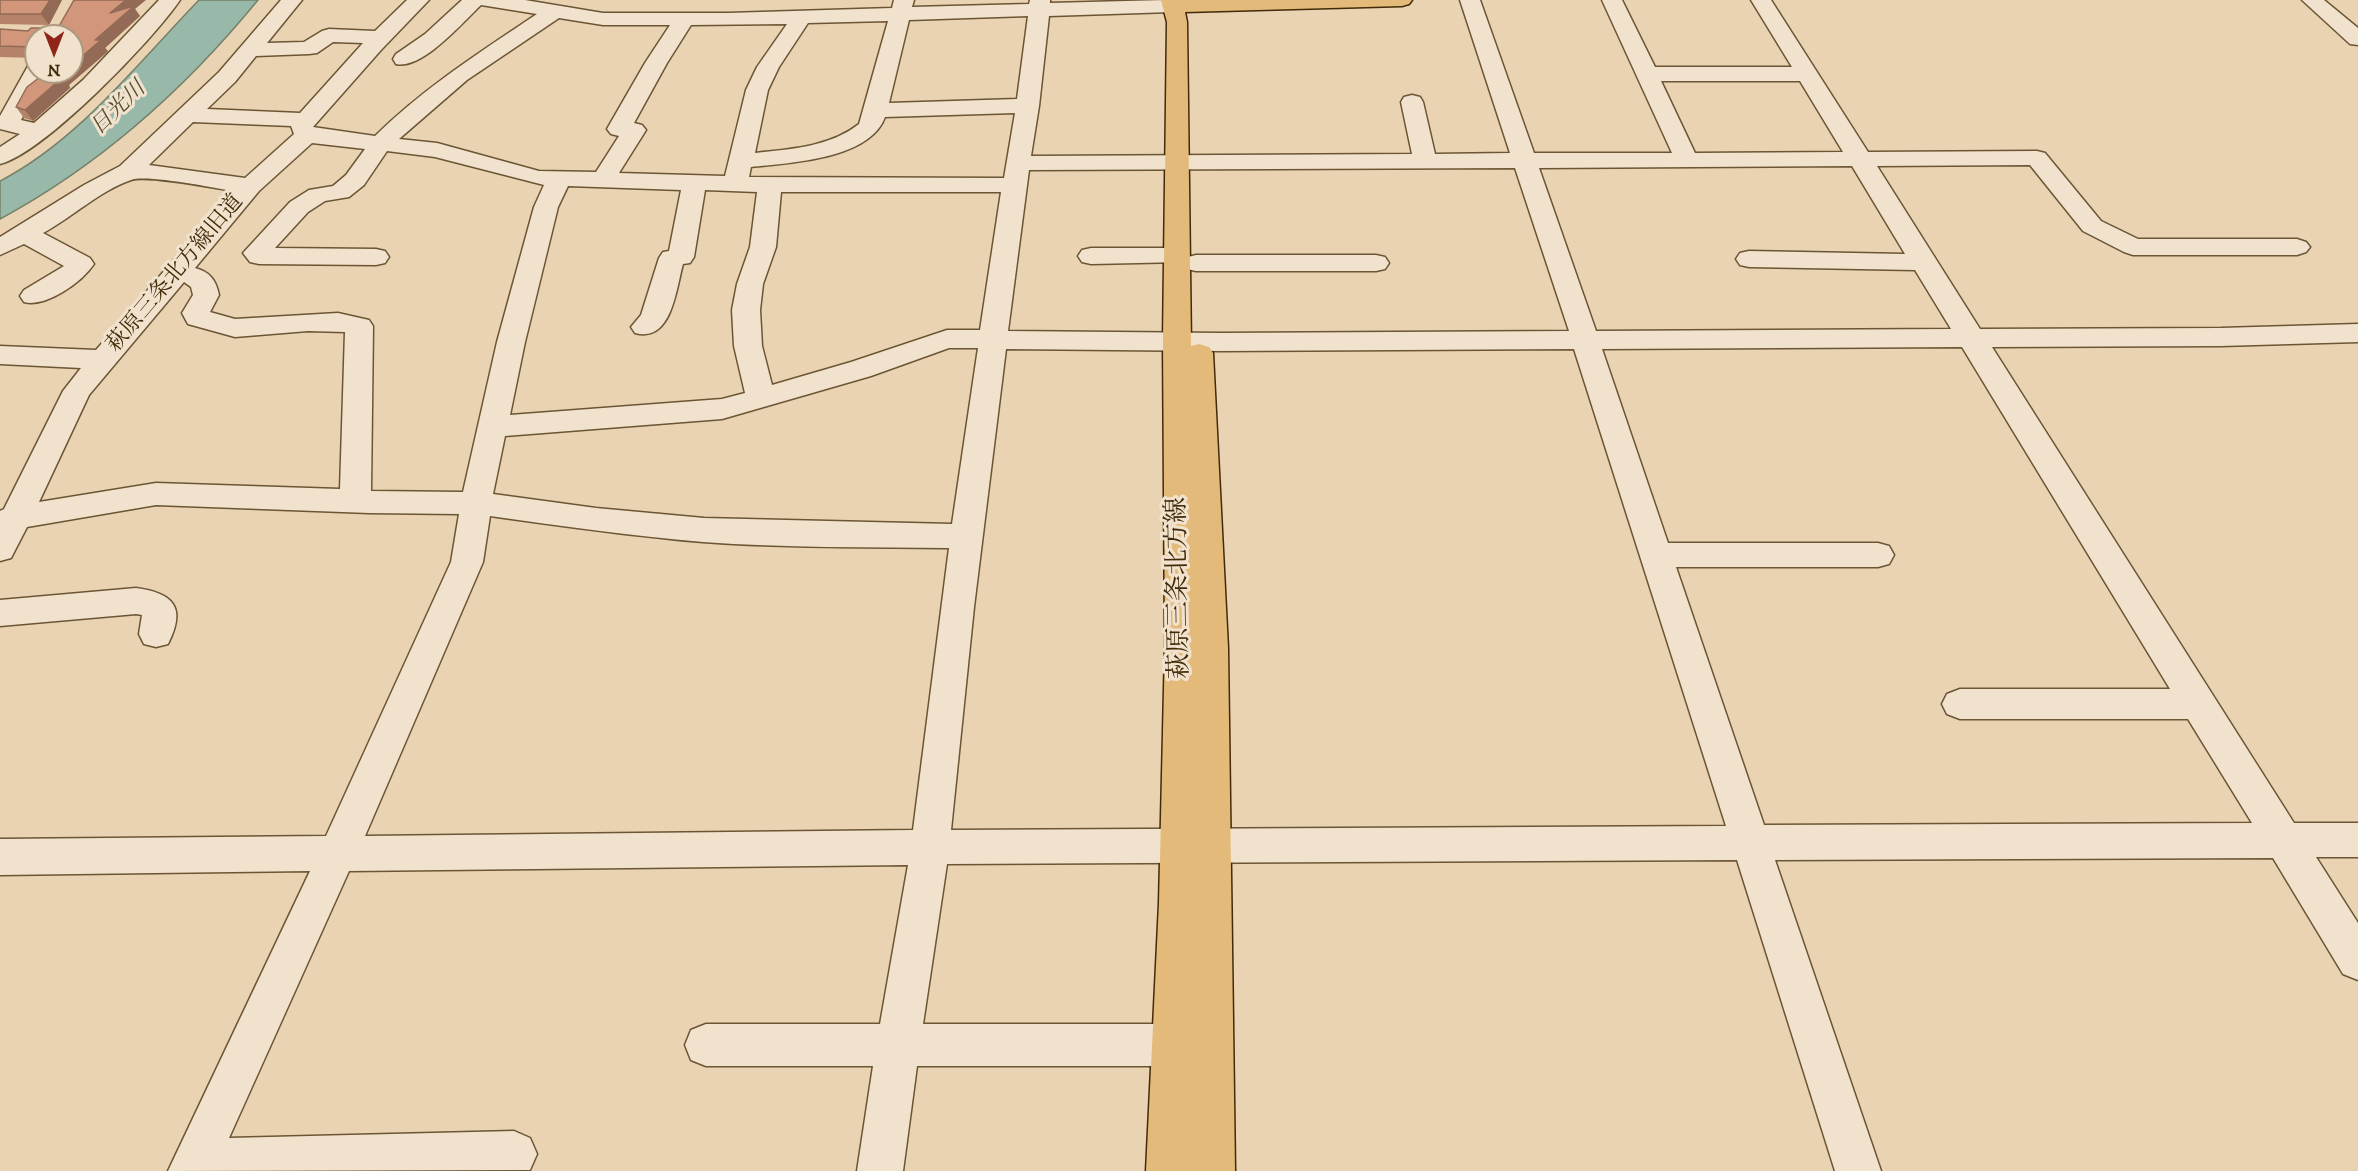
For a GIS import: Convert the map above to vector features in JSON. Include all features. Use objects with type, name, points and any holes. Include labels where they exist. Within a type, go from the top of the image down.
[{"type":"main road","points":[[1182,3],[1402,0]]},
{"type":"main road","name":"萩原三条北方線","points":[[1182,3],[1187,341],[1210,648],[1195,846],[1212,1171]]},
{"type":"main road","name":"萩原三条北方線","points":[[1169,1171],[1179,903],[1195,846]]},
{"type":"street","points":[[0,158],[40,130],[100,74],[170,0]]},
{"type":"street","points":[[0,247],[25,234],[93,190],[129,171],[228,77],[248,50],[292,0]]},
{"type":"street","points":[[250,186],[307,127],[380,38],[419,0]]},
{"type":"street","points":[[404,59],[433,39],[474,0]]},
{"type":"street","points":[[487,0],[603,19],[684,20],[802,17],[902,7],[1182,3]]},
{"type":"street","points":[[603,19],[615,0]]},
{"type":"street","points":[[1470,0],[1585,339],[1858,1171]]},
{"type":"street","points":[[1612,0],[1687,160]]},
{"type":"street","points":[[1761,0],[2358,960]]},
{"type":"street","points":[[2312,0],[2358,39]]},
{"type":"street","points":[[880,1171],[930,847],[967,536],[993,339],[1029,106],[1039,5]]},
{"type":"street","points":[[190,115],[307,127],[381,144],[437,150],[538,178],[694,183],[739,173],[786,157],[833,146],[857,136],[869,127],[876,110],[902,7]]},
{"type":"street","points":[[376,257],[259,256],[256,253],[298,207],[318,195],[340,192],[355,180],[381,144],[406,118],[459,75],[556,11]]},
{"type":"street","points":[[739,173],[744,142],[758,90],[768,67],[802,17]]},
{"type":"street","points":[[603,180],[634,130],[619,129],[684,20]]},
{"type":"street","points":[[248,50],[309,48],[334,34],[380,38]]},
{"type":"street","points":[[1647,74],[1807,74]]},
{"type":"street","points":[[29,84],[7,124],[40,130]]},
{"type":"street","points":[[1412,102],[1425,161]]},
{"type":"street","points":[[876,110],[1029,106]]},
{"type":"street","points":[[739,173],[770,185],[1017,174],[1185,162],[2037,158],[2092,226],[2133,247],[2297,247]]},
{"type":"street","name":"萩原三条北方線旧道","points":[[129,171],[173,174],[250,186]]},
{"type":"street","points":[[514,1154],[193,1166],[337,855],[467,562],[491,427],[546,207],[559,179]]},
{"type":"street","points":[[645,327],[654,319],[672,258],[681,257],[694,183]]},
{"type":"street","points":[[761,399],[748,345],[746,309],[750,284],[763,247],[770,185]]},
{"type":"street","name":"萩原三条北方線旧道","points":[[0,549],[8,520],[77,391],[250,186]]},
{"type":"street","points":[[25,234],[81,264],[69,276],[33,296]]},
{"type":"street","points":[[1091,256],[1376,263]]},
{"type":"street","points":[[1749,259],[1924,262]]},
{"type":"street","points":[[177,272],[193,276],[203,283],[206,295],[196,313],[198,318],[212,323],[235,328],[309,322],[338,322],[359,326],[355,501]]},
{"type":"street","points":[[491,427],[722,409],[861,369],[947,339],[1187,341],[2221,337],[2357,334]]},
{"type":"street","points":[[0,355],[102,360]]},
{"type":"street","points":[[8,520],[156,494],[278,496],[355,501],[476,503],[596,520],[704,530],[838,535],[967,536]]},
{"type":"street","points":[[1656,555],[1878,555]]},
{"type":"street","points":[[0,613],[136,601],[152,603],[160,609],[156,634]]},
{"type":"street","points":[[1960,704],[2200,704]]},
{"type":"street","points":[[0,857],[930,847],[2358,840]]},
{"type":"street","points":[[706,1045],[1174,1045]]},
{"type":"water","name":"日光川","points":[[199,0],[258,0],[201,64],[140,122],[72,174],[37,198],[0,219],[0,181],[56,145],[106,99]]},
{"type":"building","points":[[0,0],[50,0],[41,14],[0,14]]},
{"type":"building","points":[[74,0],[126,0],[110,13],[134,6],[95,40],[101,40],[84,55],[84,24],[60,24]]},
{"type":"building","points":[[0,29],[24,31],[24,47],[0,46]]},
{"type":"building","points":[[31,84],[55,84],[25,110],[16,107]]}]
